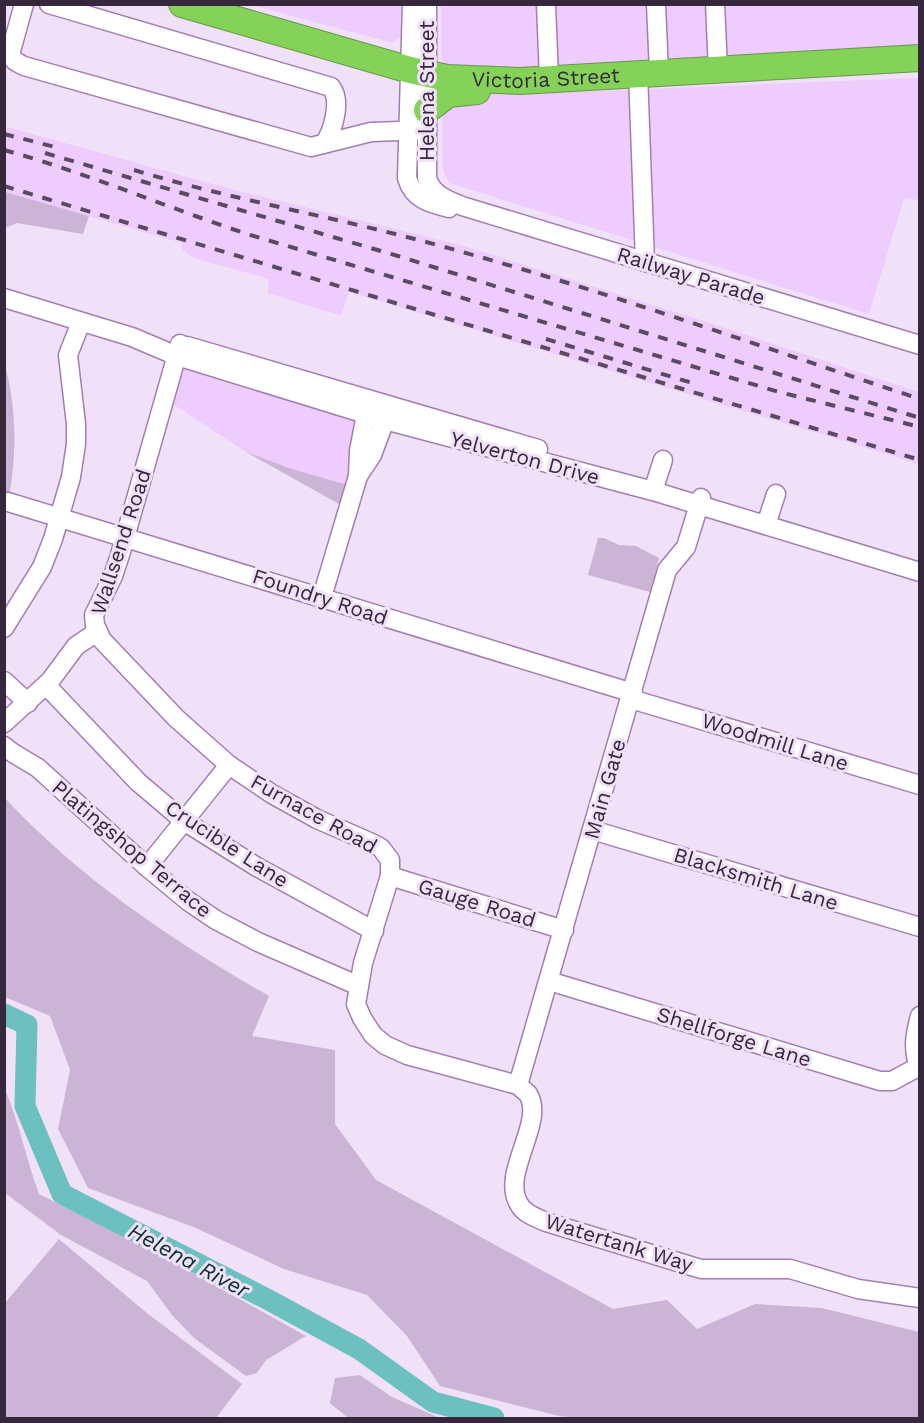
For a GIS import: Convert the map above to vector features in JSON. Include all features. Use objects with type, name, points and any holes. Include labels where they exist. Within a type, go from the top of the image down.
[{"type":"highway","name":"Victoria Street","points":[[182,4],[219,10],[419,73],[447,78],[520,81],[920,58]]},
{"type":"highway","points":[[421,123],[448,94],[501,88],[520,81]]},
{"type":"street","points":[[24,4],[11,51],[14,61],[24,66],[311,147],[352,135],[421,123]]},
{"type":"street","points":[[49,4],[331,87],[336,106],[329,137],[324,144]]},
{"type":"street","name":"Helena Street","points":[[412,4],[426,169]]},
{"type":"street","name":"Helena Street","points":[[407,169],[421,123],[419,73],[427,4]]},
{"type":"street","points":[[546,4],[549,79]]},
{"type":"street","points":[[645,262],[648,73],[656,4]]},
{"type":"street","points":[[715,4],[718,69]]},
{"type":"street","points":[[407,169],[426,169]]},
{"type":"street","name":"Railway Parade","points":[[407,169],[411,190],[422,200],[450,208],[462,206]]},
{"type":"street","name":"Railway Parade","points":[[426,169],[430,186],[436,193],[462,206],[920,345]]},
{"type":"street","name":"Yelverton Drive","points":[[4,298],[388,413],[700,501],[920,572]]},
{"type":"street","points":[[4,628],[42,567],[71,477],[76,444],[75,411],[68,355],[81,321]]},
{"type":"street","name":"Wallsend Road","points":[[4,723],[46,685],[76,646],[97,632],[94,615],[113,576],[179,350]]},
{"type":"street","points":[[322,597],[358,476],[359,451],[368,407]]},
{"type":"street","points":[[358,476],[372,455],[388,413]]},
{"type":"street","points":[[654,488],[663,460]]},
{"type":"street","points":[[767,522],[776,494]]},
{"type":"street","name":"Main Gate","points":[[518,1084],[667,570],[687,547],[700,501]]},
{"type":"street","name":"Foundry Road","points":[[8,502],[322,597],[632,696]]},
{"type":"street","name":"Yelverton Drive","points":[[767,522],[920,561]]},
{"type":"street","name":"Furnace Road","points":[[97,632],[176,718],[229,765],[272,794],[317,819],[381,848],[390,860],[390,876]]},
{"type":"street","points":[[4,681],[24,707],[14,727],[15,739],[38,768]]},
{"type":"street","name":"Crucible Lane","points":[[46,685],[138,782],[184,821],[257,867],[374,931]]},
{"type":"street","name":"Woodmill Lane","points":[[632,696],[920,785]]},
{"type":"street","points":[[4,746],[38,768]]},
{"type":"street","points":[[147,867],[229,765]]},
{"type":"street","name":"Platingshop Terrace","points":[[38,768],[188,901],[216,920],[258,942],[359,986]]},
{"type":"street","name":"Blacksmith Lane","points":[[592,830],[920,927]]},
{"type":"street","points":[[390,876],[363,963],[356,1004],[362,1018],[373,1035],[385,1045],[407,1055],[518,1084]]},
{"type":"street","name":"Gauge Road","points":[[390,876],[564,930]]},
{"type":"street","name":"Shellforge Lane","points":[[549,981],[880,1081],[892,1081],[919,1068]]},
{"type":"street","points":[[919,1068],[915,1054],[915,1035],[920,1016]]},
{"type":"street","name":"Watertank Way","points":[[518,1084],[528,1095],[532,1106],[531,1119],[514,1179],[515,1193],[519,1206],[530,1214],[546,1222],[701,1269],[790,1269],[858,1289],[920,1298]]},
{"type":"shaded area","points":[[251,5],[401,5],[401,35],[393,43]]},
{"type":"shaded area","points":[[441,5],[919,5],[919,50],[548,65],[549,93],[919,78],[919,200],[904,198],[869,314],[449,183],[443,171]]},
{"type":"shaded area","points":[[4,126],[227,188],[461,245],[707,322],[919,392],[919,464],[349,292],[341,316],[268,293],[269,279],[194,258],[182,250],[182,243],[5,192]]},
{"type":"shaded area","points":[[5,192],[89,216],[83,234],[17,223],[5,228]]},
{"type":"shaded area","points":[[177,356],[366,415],[355,487],[292,469],[246,452],[165,399]]},
{"type":"shaded area","points":[[5,366],[14,421],[14,459],[5,514]]},
{"type":"shaded area","points":[[246,452],[292,469],[355,487],[348,509]]},
{"type":"shaded area","points":[[598,538],[604,538],[619,545],[636,546],[659,558],[650,592],[588,575]]},
{"type":"shaded area","points":[[4,797],[64,855],[129,907],[198,953],[269,996],[252,1036],[335,1050],[335,1124],[376,1180],[613,1309],[667,1300],[697,1329],[755,1304],[822,1308],[919,1332],[919,1418],[581,1418],[559,1416],[440,1386],[407,1336],[367,1295],[284,1269],[196,1228],[88,1188],[58,1129],[70,1070],[50,1016],[5,997]]},
{"type":"shaded area","points":[[4,1087],[39,1194],[171,1261],[306,1336],[266,1360],[257,1373],[246,1376],[194,1338],[172,1315],[147,1281],[61,1235],[5,1193]]},
{"type":"shaded area","points":[[59,1239],[148,1314],[242,1384],[216,1418],[5,1418],[5,1303]]},
{"type":"shaded area","points":[[360,1375],[392,1397],[440,1418],[348,1418],[330,1403],[335,1378]]},
{"type":"waterway","name":"Helena River","points":[[4,1014],[27,1025],[25,1106],[62,1194],[359,1349],[433,1402],[494,1418]]},
{"type":"railway","points":[[4,134],[59,148]]},
{"type":"railway","points":[[4,150],[66,169],[247,234],[779,392],[920,427]]},
{"type":"railway","points":[[45,153],[398,256],[920,418]]},
{"type":"railway","points":[[134,170],[171,181],[399,235],[498,262],[920,399]]},
{"type":"railway","points":[[4,186],[920,460]]},
{"type":"railway","points":[[546,339],[699,385]]}]
